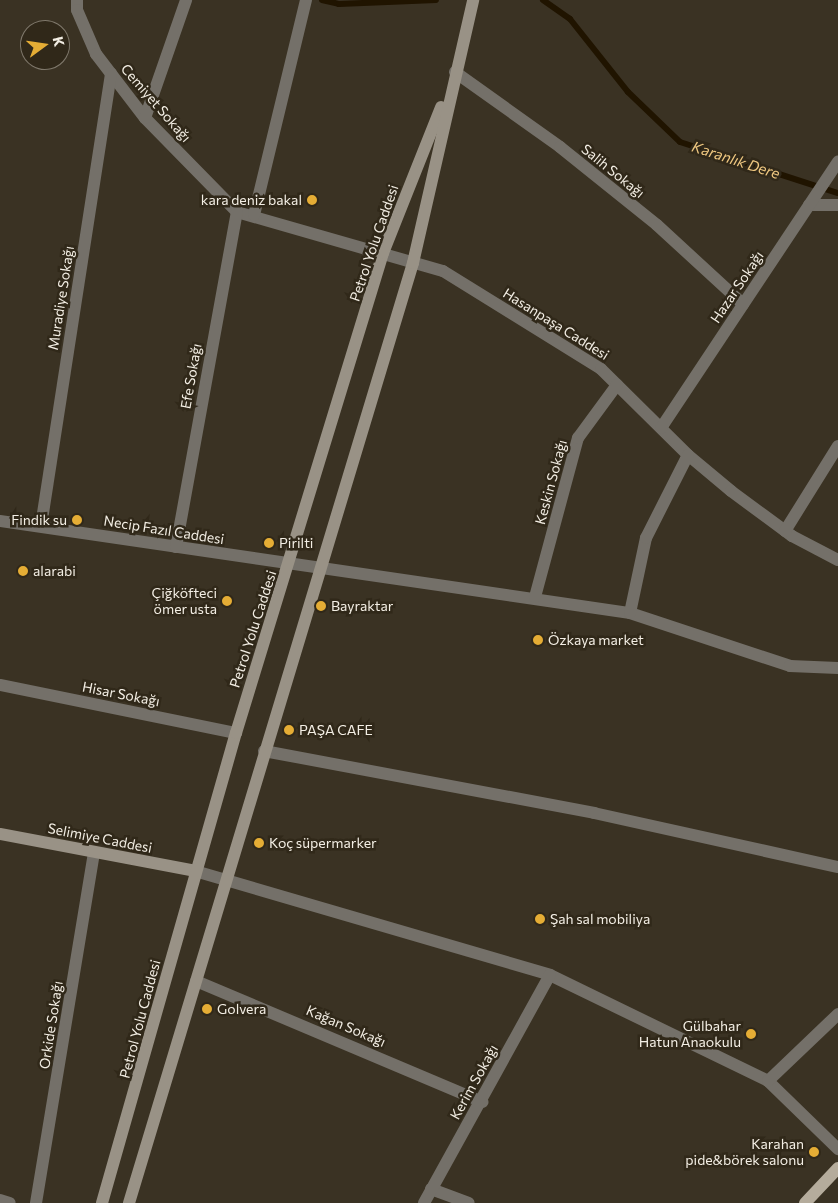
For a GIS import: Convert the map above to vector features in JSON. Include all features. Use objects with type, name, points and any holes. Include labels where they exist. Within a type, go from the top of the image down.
[{"type":"main road","name":"Petrol Yolu Caddesi","points":[[129,1203],[228,880],[264,750],[323,569],[413,263],[455,72],[472,5]]},
{"type":"main road","name":"Petrol Yolu Caddesi","points":[[102,1203],[195,871],[236,733],[290,564],[383,252],[455,72]]},
{"type":"main road","name":"Selimiye Caddesi","points":[[0,834],[195,871]]},
{"type":"main road","points":[[805,1203],[838,1168]]},
{"type":"street","name":"Cemiyet Sokağı","points":[[78,0],[77,10],[96,54],[145,118],[237,212]]},
{"type":"street","points":[[145,118],[186,0]]},
{"type":"street","points":[[254,215],[305,4]]},
{"type":"street","name":"Salih Sokağı","points":[[455,72],[560,148],[657,224],[744,304]]},
{"type":"street","name":"Muradiye Sokağı","points":[[41,526],[111,73]]},
{"type":"street","name":"Hazar Sokağı","points":[[662,428],[838,162]]},
{"type":"street","points":[[811,203],[838,204]]},
{"type":"street","name":"Hasanpaşa Caddesi","points":[[237,212],[254,215],[443,271],[602,369],[688,455],[785,531],[838,560]]},
{"type":"street","name":"Efe Sokağı","points":[[176,547],[237,212]]},
{"type":"street","name":"Keskin Sokağı","points":[[535,597],[578,438],[617,384]]},
{"type":"street","points":[[785,531],[838,446]]},
{"type":"street","points":[[630,613],[646,538],[688,455]]},
{"type":"street","name":"Necip Fazıl Caddesi","points":[[0,521],[323,569],[535,597],[630,613],[790,666],[838,668]]},
{"type":"street","name":"Hisar Sokağı","points":[[0,685],[236,733]]},
{"type":"street","points":[[264,750],[594,813],[838,867]]},
{"type":"street","name":"Orkide Sokağı","points":[[36,1203],[94,853]]},
{"type":"street","points":[[195,871],[550,975],[768,1081],[838,1148]]},
{"type":"street","name":"Kerim Sokağı","points":[[424,1203],[482,1102],[550,975]]},
{"type":"street","name":"Kağan Sokağı","points":[[196,981],[482,1102]]},
{"type":"street","points":[[768,1081],[838,1014]]},
{"type":"street","points":[[431,1189],[469,1203]]},
{"type":"street","points":[[0,1200],[10,1203]]},
{"type":"waterway","name":"Karanlık Dere","points":[[322,0],[339,4],[436,0]]},
{"type":"waterway","name":"Karanlık Dere","points":[[543,0],[570,19],[628,92],[680,142],[838,193]]},
{"type":"place","name":"kara deniz bakal","points":[[312,200]]},
{"type":"place","name":"Findik su","points":[[77,520]]},
{"type":"place","name":"Pirilti","points":[[269,543]]},
{"type":"place","name":"alarabi","points":[[23,571]]},
{"type":"place","name":"Çiğköfteci ömer usta","points":[[227,601]]},
{"type":"place","name":"Bayraktar","points":[[321,606]]},
{"type":"place","name":"Özkaya market","points":[[538,640]]},
{"type":"place","name":"PAŞA CAFE","points":[[289,730]]},
{"type":"place","name":"Koç süpermarker","points":[[259,843]]},
{"type":"place","name":"Şah sal mobiliya","points":[[540,919]]},
{"type":"place","name":"Golvera","points":[[207,1009]]},
{"type":"place","name":"Gülbahar Hatun Anaokulu","points":[[751,1034]]},
{"type":"place","name":"Karahan pide&börek salonu","points":[[814,1152]]}]
